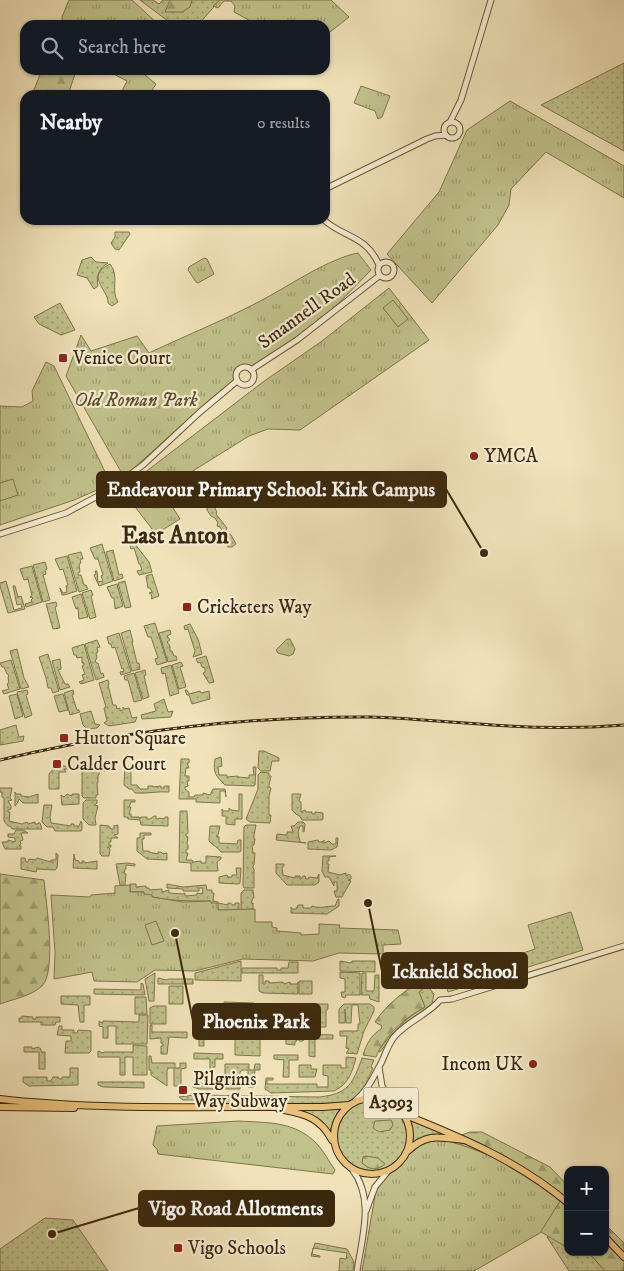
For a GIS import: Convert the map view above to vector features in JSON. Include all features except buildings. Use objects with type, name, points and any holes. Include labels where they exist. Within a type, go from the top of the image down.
[{"type":"main road","name":"A3093","points":[[0,1107],[335,1107],[363,1098],[376,1098],[393,1104],[407,1121],[410,1141],[406,1153]]},
{"type":"main road","name":"A3093","points":[[0,1099],[107,1106]]},
{"type":"main road","name":"A3093","points":[[334,1143],[333,1134],[339,1115],[352,1103]]},
{"type":"main road","name":"A3093","points":[[270,1107],[303,1114],[324,1127],[342,1160],[352,1169]]},
{"type":"main road","name":"A3093","points":[[403,1114],[467,1141],[515,1166],[564,1200]]},
{"type":"main road","name":"A3093","points":[[389,1170],[399,1163],[406,1153],[419,1142],[432,1137],[467,1141]]},
{"type":"main road","points":[[352,1169],[370,1174],[389,1170]]},
{"type":"main road","points":[[609,1241],[624,1257]]},
{"type":"street","points":[[453,122],[460,128],[458,135],[450,138],[445,132],[445,126],[453,122],[461,100],[490,0]]},
{"type":"street","points":[[330,187],[445,132]]},
{"type":"street","points":[[330,225],[356,237],[367,246],[380,265]]},
{"type":"street","points":[[384,262],[390,264],[394,272],[392,276],[388,278],[379,276],[378,269],[380,265],[384,262]]},
{"type":"street","name":"Smannell Road","points":[[251,370],[297,340],[379,276]]},
{"type":"street","name":"Smannell Road","points":[[245,367],[251,370],[254,376],[249,384],[242,385],[237,381],[236,375],[239,369],[245,367]]},
{"type":"street","name":"Smannell Road","points":[[0,534],[66,513],[109,490],[144,465],[200,412],[237,381]]},
{"type":"street","points":[[352,1103],[365,1091],[392,1039],[413,1020],[436,1005],[440,1000],[452,999],[624,946]]},
{"type":"street","points":[[379,1067],[382,1086],[393,1104]]},
{"type":"street","points":[[352,1169],[362,1184],[366,1213]]},
{"type":"street","points":[[357,1271],[366,1213],[374,1190],[389,1170]]},
{"type":"green space","points":[[69,0],[132,0],[154,20],[62,20]]},
{"type":"green space","points":[[140,0],[153,0],[159,4],[163,0],[220,0],[202,20],[166,20]]},
{"type":"green space","points":[[170,0],[192,0],[190,7],[182,12],[165,12]]},
{"type":"green space","points":[[220,0],[331,0],[349,17],[330,32],[330,20],[249,20],[234,12],[235,6],[231,1],[224,1],[218,8],[213,6]]},
{"type":"green space","points":[[624,63],[624,151],[541,105]]},
{"type":"green space","points":[[40,75],[75,75],[70,90],[34,90]]},
{"type":"green space","points":[[116,75],[145,75],[156,84],[152,90],[122,90],[127,81]]},
{"type":"green space","points":[[361,86],[390,96],[382,117],[378,119],[375,111],[354,103]]},
{"type":"green space","points":[[510,101],[624,166],[624,198],[546,152],[511,189],[509,205],[498,225],[432,303],[387,254],[439,192],[467,130]]},
{"type":"green space","points":[[115,232],[129,232],[130,234],[119,250],[115,249],[111,243],[115,237]]},
{"type":"green space","name":"Old Roman Park","points":[[358,253],[371,270],[319,322],[275,355],[257,365],[240,369],[231,384],[214,396],[124,477],[66,376],[81,335],[91,351],[137,336],[149,353],[250,306],[322,266]]},
{"type":"green space","points":[[91,257],[96,262],[108,263],[100,270],[97,279],[98,286],[94,289],[87,278],[77,275],[82,260]]},
{"type":"green space","points":[[204,258],[207,259],[214,274],[198,283],[188,270],[189,267]]},
{"type":"green space","points":[[110,264],[114,273],[115,292],[118,302],[112,306],[108,303],[98,278],[102,269]]},
{"type":"green space","points":[[389,288],[429,340],[300,430],[268,429],[249,436],[188,474],[186,479],[189,486],[168,500],[180,519],[156,534],[122,490],[263,382],[322,341]]},
{"type":"green space","points":[[393,300],[408,319],[398,327],[383,308]]},
{"type":"green space","points":[[60,303],[75,330],[61,335],[39,324],[34,317]]},
{"type":"green space","points":[[46,362],[54,366],[108,478],[104,487],[74,500],[0,525],[0,406],[22,407],[33,401],[32,391]]},
{"type":"green space","points":[[13,479],[18,495],[0,501],[0,483]]},
{"type":"green space","points":[[210,502],[217,512],[216,514],[227,528],[226,531],[231,535],[236,544],[232,547],[228,547],[222,536],[223,532],[217,526],[218,523],[207,510],[207,505]]},
{"type":"green space","points":[[134,543],[149,562],[152,572],[139,575],[137,571],[142,570],[134,548],[131,549],[130,545]]},
{"type":"green space","points":[[102,544],[113,581],[99,586],[94,575],[96,574],[95,571],[97,571],[98,582],[103,581],[101,576],[103,575],[98,559],[95,559],[90,548]]},
{"type":"green space","points":[[113,550],[119,575],[122,574],[123,578],[114,581],[106,552]]},
{"type":"green space","points":[[81,552],[83,559],[80,559],[80,572],[78,575],[81,575],[84,585],[88,589],[79,592],[68,555]]},
{"type":"green space","points":[[67,556],[77,591],[62,595],[60,588],[63,593],[67,592],[66,586],[68,585],[63,569],[60,570],[55,559]]},
{"type":"green space","points":[[45,562],[47,569],[45,570],[46,574],[43,575],[50,600],[43,602],[33,565]]},
{"type":"green space","points":[[32,566],[42,602],[26,607],[25,604],[32,602],[33,598],[30,597],[32,596],[28,579],[24,580],[20,569]]},
{"type":"green space","points":[[152,574],[159,596],[151,599],[151,594],[149,593],[152,592],[148,588],[146,576]]},
{"type":"green space","points":[[6,581],[14,610],[22,608],[21,604],[17,605],[13,586],[15,586],[18,597],[21,596],[25,609],[8,613],[0,586],[0,583]]},
{"type":"green space","points":[[125,581],[131,607],[125,608],[118,583]]},
{"type":"green space","points":[[117,584],[123,606],[115,609],[114,598],[112,598],[107,587]]},
{"type":"green space","points":[[91,590],[96,617],[90,619],[82,593]]},
{"type":"green space","points":[[81,594],[88,617],[79,619],[78,608],[76,609],[72,597]]},
{"type":"green space","points":[[56,602],[57,606],[55,607],[60,628],[53,629],[46,604]]},
{"type":"green space","points":[[155,623],[167,662],[157,665],[155,659],[158,658],[151,637],[148,637],[144,626]]},
{"type":"green space","points":[[190,624],[198,639],[202,654],[193,657],[195,651],[188,629],[185,630],[184,626]]},
{"type":"green space","points":[[130,630],[140,669],[132,671],[121,633]]},
{"type":"green space","points":[[170,630],[171,634],[167,636],[170,640],[167,642],[170,646],[170,651],[176,656],[177,660],[168,662],[159,633]]},
{"type":"green space","points":[[119,633],[131,672],[121,675],[120,672],[124,671],[123,668],[115,647],[112,648],[107,637]]},
{"type":"green space","points":[[287,639],[290,639],[295,649],[293,654],[289,656],[278,653],[276,650]]},
{"type":"green space","points":[[97,640],[100,647],[97,648],[98,652],[96,653],[97,658],[95,661],[98,663],[101,674],[103,673],[104,677],[96,680],[85,644]]},
{"type":"green space","points":[[84,644],[94,680],[81,684],[79,682],[84,680],[82,675],[85,674],[82,666],[84,663],[82,663],[82,657],[77,658],[74,655],[72,648]]},
{"type":"green space","points":[[17,649],[24,678],[29,687],[21,689],[10,651]]},
{"type":"green space","points":[[48,654],[59,691],[53,693],[51,688],[48,688],[39,657]]},
{"type":"green space","points":[[206,656],[214,682],[209,683],[203,673],[205,668],[196,659]]},
{"type":"green space","points":[[60,659],[61,669],[58,670],[65,684],[68,684],[70,687],[60,690],[52,661]]},
{"type":"green space","points":[[11,660],[20,689],[4,694],[2,691],[9,689],[7,684],[9,683],[9,676],[0,663]]},
{"type":"green space","points":[[181,662],[183,666],[180,667],[186,687],[179,689],[172,665]]},
{"type":"green space","points":[[171,665],[179,693],[170,696],[165,673],[162,674],[161,668]]},
{"type":"green space","points":[[145,670],[146,675],[144,676],[149,697],[143,699],[135,673]]},
{"type":"green space","points":[[134,673],[142,700],[134,702],[128,680],[125,680],[124,676]]},
{"type":"green space","points":[[108,680],[113,705],[116,705],[117,709],[120,708],[120,711],[123,710],[123,707],[124,709],[129,708],[132,718],[137,717],[135,722],[109,726],[104,723],[107,721],[104,708],[106,707],[99,683]]},
{"type":"green space","points":[[27,690],[28,694],[26,695],[32,715],[25,718],[17,692]]},
{"type":"green space","points":[[73,690],[74,694],[72,695],[77,710],[80,712],[70,715],[64,693]]},
{"type":"green space","points":[[185,690],[189,694],[209,691],[210,699],[192,704]]},
{"type":"green space","points":[[17,694],[23,716],[15,719],[9,696]]},
{"type":"green space","points":[[63,694],[68,710],[59,712],[54,696]]},
{"type":"green space","points":[[164,699],[168,712],[173,711],[171,717],[142,719],[141,715],[156,711],[154,704]]},
{"type":"green space","points":[[91,711],[95,724],[100,725],[97,728],[87,729],[83,725],[80,714]]},
{"type":"green space","points":[[16,725],[19,737],[24,736],[23,741],[0,745],[0,730]]},
{"type":"green space","points":[[259,751],[264,751],[279,758],[279,761],[272,761],[270,771],[261,771],[258,768]]},
{"type":"green space","points":[[221,757],[222,766],[218,767],[219,775],[249,778],[249,775],[254,775],[253,767],[256,767],[255,785],[225,785],[217,776],[214,768],[215,759]]},
{"type":"green space","points":[[181,759],[189,759],[189,763],[187,763],[189,768],[186,768],[185,776],[189,776],[189,781],[187,781],[188,786],[185,789],[189,792],[189,797],[203,795],[203,793],[210,795],[213,789],[225,789],[226,797],[225,791],[220,791],[220,803],[196,802],[196,799],[179,799]]},
{"type":"green space","points":[[96,764],[104,765],[106,771],[99,771],[98,795],[96,795],[96,798],[84,798],[82,796],[82,768]]},
{"type":"green space","points":[[55,767],[78,767],[78,769],[64,769],[66,772],[59,772],[59,789],[49,789],[49,774]]},
{"type":"green space","points":[[125,767],[131,767],[131,785],[137,785],[140,789],[148,789],[148,786],[161,786],[161,788],[164,788],[164,786],[169,786],[169,792],[135,793],[124,785]]},
{"type":"green space","points":[[261,772],[269,773],[269,776],[271,776],[269,785],[271,788],[269,796],[270,823],[250,822],[246,819],[258,789],[258,775]]},
{"type":"green space","points":[[0,788],[12,788],[10,798],[12,800],[8,801],[11,806],[11,809],[8,810],[10,812],[9,821],[22,824],[27,822],[28,824],[40,823],[42,829],[12,829],[8,826],[4,821],[4,798]]},
{"type":"green space","points":[[15,792],[16,794],[21,794],[21,796],[29,797],[38,794],[38,803],[23,803],[19,799],[15,806]]},
{"type":"green space","points":[[67,794],[72,796],[72,794],[79,794],[79,804],[62,805],[61,795],[64,797]]},
{"type":"green space","points":[[239,794],[242,794],[242,819],[235,819],[235,825],[226,824],[226,816],[222,816],[222,809],[223,811],[229,811],[229,808],[239,811]]},
{"type":"green space","points":[[292,794],[301,794],[299,801],[301,802],[301,812],[305,810],[306,812],[312,812],[312,814],[315,814],[315,812],[323,813],[323,819],[302,820],[292,810]]},
{"type":"green space","points":[[86,800],[97,800],[97,803],[94,805],[98,806],[95,818],[96,825],[89,825],[83,819],[83,803]]},
{"type":"green space","points":[[124,800],[135,800],[135,802],[131,802],[129,807],[131,807],[129,814],[131,814],[131,817],[139,817],[140,819],[141,817],[147,817],[147,819],[150,819],[156,816],[156,819],[164,819],[168,817],[168,826],[141,825],[140,820],[124,817]]},
{"type":"green space","points":[[44,805],[52,805],[51,823],[79,826],[81,821],[81,831],[55,831],[53,827],[47,827],[42,822]]},
{"type":"green space","points":[[180,811],[187,811],[188,833],[186,836],[188,837],[188,849],[186,853],[188,853],[186,860],[206,863],[206,856],[221,857],[217,862],[218,871],[191,871],[191,863],[179,862]]},
{"type":"green space","points":[[298,822],[305,824],[304,832],[303,826],[300,826],[298,832],[300,842],[306,843],[276,840],[277,834],[287,835],[287,832],[293,832],[291,826]]},
{"type":"green space","points":[[100,825],[109,826],[111,829],[114,829],[114,825],[118,825],[118,834],[114,835],[118,838],[111,838],[111,842],[109,842],[111,847],[108,847],[110,849],[109,856],[102,856],[100,854]]},
{"type":"green space","points":[[246,825],[256,825],[254,845],[252,845],[253,853],[255,853],[253,866],[254,888],[244,888],[243,885],[244,827]]},
{"type":"green space","points":[[210,826],[220,826],[216,836],[219,837],[219,843],[237,844],[238,840],[241,840],[241,851],[221,852],[209,841]]},
{"type":"green space","points":[[16,830],[23,830],[28,833],[21,833],[23,840],[20,841],[21,844],[19,846],[21,846],[21,849],[5,849],[2,842],[8,842],[8,840],[15,842],[15,838],[8,837],[8,834],[14,834]]},
{"type":"green space","points":[[140,833],[151,833],[151,835],[144,835],[144,839],[142,839],[143,851],[158,854],[158,852],[167,853],[167,860],[147,859],[137,851],[137,838],[140,838]]},
{"type":"green space","points":[[336,838],[338,838],[337,847],[331,850],[308,849],[308,842],[318,840],[322,842],[324,840],[324,843],[329,841],[332,844],[336,844]]},
{"type":"green space","points":[[56,853],[58,855],[57,868],[55,870],[37,869],[36,872],[21,869],[21,858],[25,858],[26,862],[29,859],[36,860],[37,858],[51,862],[51,860],[56,860]]},
{"type":"green space","points":[[74,854],[75,860],[79,861],[79,863],[82,863],[82,861],[85,863],[97,861],[97,869],[73,868]]},
{"type":"green space","points":[[323,856],[336,856],[329,857],[329,861],[327,861],[327,864],[329,864],[328,872],[340,875],[346,873],[346,876],[349,874],[351,876],[351,879],[348,880],[351,881],[342,897],[336,897],[334,891],[337,891],[337,882],[334,882],[334,886],[329,877],[325,877],[322,871]]},
{"type":"green space","points":[[116,864],[135,864],[135,866],[126,865],[124,873],[126,874],[125,885],[120,885]]},
{"type":"green space","points":[[276,864],[284,864],[282,867],[283,875],[295,878],[295,876],[300,876],[300,879],[305,876],[308,879],[309,877],[317,878],[319,874],[319,882],[315,885],[287,885],[276,873]]},
{"type":"green space","points":[[236,868],[241,868],[240,883],[219,883],[219,877],[237,875]]},
{"type":"green space","points":[[0,874],[44,880],[50,952],[49,966],[42,986],[28,995],[0,1004]]},
{"type":"green space","points":[[130,884],[136,884],[136,887],[146,886],[149,890],[162,889],[162,892],[169,890],[169,893],[185,893],[185,896],[197,895],[197,893],[202,894],[203,888],[199,888],[199,891],[183,891],[183,889],[167,888],[167,884],[183,887],[206,885],[207,890],[212,890],[212,893],[214,893],[213,901],[228,905],[228,903],[235,905],[235,903],[239,903],[239,911],[218,910],[210,901],[169,900],[144,895],[144,892],[130,892]]},
{"type":"green space","points":[[130,885],[130,892],[144,892],[144,894],[152,895],[152,897],[183,902],[211,901],[211,903],[218,903],[218,910],[255,909],[255,922],[272,922],[272,927],[277,928],[277,931],[301,933],[301,935],[319,934],[319,924],[340,925],[339,928],[398,930],[401,944],[383,945],[383,954],[339,953],[313,961],[243,959],[195,971],[155,970],[137,982],[94,981],[92,972],[54,979],[55,953],[51,895],[90,897],[91,895],[115,893],[115,886]]},
{"type":"green space","points":[[244,890],[253,890],[254,898],[251,903],[253,903],[253,909],[241,910],[241,893]]},
{"type":"green space","points":[[338,899],[339,906],[327,914],[291,913],[291,907],[296,909],[298,905],[303,905],[303,908],[335,906]]},
{"type":"green space","points":[[571,912],[583,950],[448,992],[444,979],[483,967],[486,976],[514,967],[511,957],[535,949],[528,925]]},
{"type":"green space","points":[[156,921],[164,941],[152,945],[145,925]]},
{"type":"green space","points":[[241,961],[241,981],[195,980],[195,973]]},
{"type":"green space","points":[[340,961],[351,963],[352,961],[375,961],[375,972],[340,971]]},
{"type":"green space","points":[[289,962],[298,962],[298,973],[242,973],[242,968],[277,968],[277,970],[281,970],[281,968],[288,968]]},
{"type":"green space","points":[[340,972],[360,973],[360,995],[346,995],[345,998],[342,997],[341,992],[345,992],[345,979],[340,978]]},
{"type":"green space","points":[[155,973],[154,1001],[149,1001],[145,979]]},
{"type":"green space","points":[[362,973],[366,973],[366,991],[374,991],[375,975],[379,975],[379,1002],[370,999],[369,995],[361,995]]},
{"type":"green space","points":[[259,975],[263,975],[263,984],[265,984],[265,981],[269,981],[269,983],[283,982],[284,984],[290,982],[290,984],[297,984],[298,982],[298,994],[263,993],[259,991]]},
{"type":"green space","points":[[158,978],[167,980],[193,979],[193,984],[158,984]]},
{"type":"green space","points":[[299,981],[312,981],[312,994],[299,994]]},
{"type":"green space","points":[[419,982],[427,985],[419,992],[425,1007],[410,1016],[396,1028],[384,1042],[376,1057],[363,1055],[369,1040],[381,1029],[382,1026],[375,1022],[379,1016],[395,999]]},
{"type":"green space","points":[[141,983],[143,984],[145,995],[94,994],[94,989],[141,990]]},
{"type":"green space","points":[[427,985],[434,994],[432,1004],[401,1026],[380,1052],[378,1051],[399,1026],[425,1007],[419,992]]},
{"type":"green space","points":[[169,986],[183,986],[183,1004],[169,1004]]},
{"type":"green space","points":[[61,996],[90,996],[90,1005],[84,1005],[84,1022],[80,1022],[78,1005],[61,1004]]},
{"type":"green space","points":[[135,997],[146,997],[147,1014],[135,1014]]},
{"type":"green space","points":[[224,1002],[254,1003],[252,1025],[247,1025],[249,1020],[247,1019],[247,1013],[249,1011],[247,1007],[224,1007]]},
{"type":"green space","points":[[298,1004],[310,1006],[310,1004],[328,1004],[326,1027],[320,1027],[319,1009],[314,1009],[312,1012],[312,1024],[304,1023],[304,1012],[298,1012]]},
{"type":"green space","points":[[344,1004],[370,1004],[374,1007],[357,1054],[346,1053],[349,1049],[346,1048],[347,1036],[340,1036],[340,1031],[358,1031],[358,1024],[360,1024],[358,1005],[352,1005],[351,1023],[346,1023],[345,1009],[345,1023],[339,1023],[339,1009]]},
{"type":"green space","points":[[166,1006],[166,1024],[150,1024],[150,1008]]},
{"type":"green space","points":[[139,1015],[148,1015],[147,1044],[116,1044],[116,1026],[108,1026],[108,1038],[103,1038],[103,1027],[99,1026],[99,1021],[102,1023],[103,1021],[139,1022]]},
{"type":"green space","points":[[22,1016],[33,1017],[33,1019],[36,1019],[36,1017],[60,1017],[60,1022],[56,1022],[55,1025],[41,1025],[41,1022],[19,1022],[19,1018],[22,1018]]},
{"type":"green space","points":[[194,1023],[223,1023],[223,1031],[211,1031],[208,1034],[208,1028],[204,1028],[204,1046],[199,1046],[199,1028],[194,1028]]},
{"type":"green space","points":[[285,1024],[297,1025],[297,1041],[295,1041],[295,1045],[286,1044]]},
{"type":"green space","points":[[150,1025],[152,1025],[152,1032],[187,1032],[187,1038],[169,1037],[167,1054],[161,1054],[161,1046],[163,1044],[161,1043],[161,1038],[150,1039]]},
{"type":"green space","points":[[59,1026],[62,1026],[62,1030],[74,1030],[74,1033],[77,1033],[78,1030],[91,1031],[91,1051],[89,1053],[65,1053],[66,1041],[71,1041],[71,1036],[57,1035]]},
{"type":"green space","points":[[229,1028],[231,1028],[231,1033],[243,1033],[243,1036],[245,1036],[245,1033],[260,1033],[260,1056],[235,1055],[235,1038],[229,1038]]},
{"type":"green space","points":[[300,1028],[304,1028],[304,1034],[333,1035],[333,1039],[315,1039],[315,1057],[309,1056],[309,1039],[299,1041]]},
{"type":"green space","points":[[133,1045],[147,1046],[147,1075],[133,1075],[133,1057],[125,1057],[125,1075],[120,1075],[120,1057],[98,1057],[98,1051],[103,1053],[133,1052]]},
{"type":"green space","points":[[24,1047],[32,1047],[32,1049],[38,1047],[41,1049],[41,1052],[45,1052],[45,1069],[39,1069],[39,1052],[24,1052]]},
{"type":"green space","points":[[194,1053],[223,1054],[223,1059],[215,1059],[215,1067],[213,1067],[213,1070],[210,1070],[210,1059],[194,1059]]},
{"type":"green space","points":[[274,1055],[298,1055],[298,1060],[289,1060],[289,1077],[283,1077],[284,1060],[274,1059]]},
{"type":"green space","points":[[149,1056],[151,1056],[152,1063],[175,1063],[175,1068],[180,1068],[180,1063],[186,1063],[186,1068],[181,1069],[181,1086],[174,1086],[174,1068],[167,1070],[167,1086],[151,1075]]},
{"type":"green space","points":[[346,1057],[356,1058],[353,1068],[343,1085],[334,1091],[271,1093],[265,1089],[266,1078],[273,1078],[273,1080],[267,1080],[267,1084],[317,1084],[317,1087],[328,1087],[328,1076],[323,1075],[323,1065],[341,1065],[341,1068],[346,1068]]},
{"type":"green space","points":[[362,1058],[374,1060],[371,1067],[373,1068],[359,1094],[343,1103],[206,1104],[197,1100],[183,1100],[179,1097],[194,1095],[329,1096],[348,1086],[356,1075]]},
{"type":"green space","points":[[225,1064],[249,1064],[249,1070],[254,1070],[255,1064],[260,1064],[260,1070],[255,1070],[254,1087],[248,1087],[248,1070],[242,1070],[240,1077],[225,1077]]},
{"type":"green space","points":[[299,1065],[311,1065],[311,1069],[317,1069],[315,1077],[299,1077]]},
{"type":"green space","points":[[70,1068],[78,1068],[78,1085],[29,1086],[23,1082],[23,1077],[47,1077],[47,1081],[51,1081],[53,1077],[62,1079],[62,1077],[70,1077]]},
{"type":"green space","points":[[98,1082],[144,1082],[144,1088],[103,1087],[98,1085]]},
{"type":"green space","points":[[193,1083],[212,1084],[213,1086],[216,1086],[216,1084],[240,1084],[240,1089],[199,1089],[193,1087]]},
{"type":"green space","points":[[372,1101],[385,1104],[397,1111],[404,1123],[407,1136],[404,1149],[397,1161],[385,1168],[372,1171],[359,1168],[347,1161],[340,1149],[337,1136],[340,1123],[347,1111],[359,1104]]},
{"type":"green space","points":[[298,1109],[339,1109],[339,1110],[330,1131]]},
{"type":"green space","points":[[391,1120],[393,1125],[390,1130],[379,1132],[373,1128],[375,1121]]},
{"type":"green space","points":[[411,1120],[447,1135],[431,1135],[414,1142]]},
{"type":"green space","points":[[239,1121],[271,1123],[291,1127],[309,1136],[320,1147],[335,1170],[333,1174],[158,1154],[157,1149],[153,1145],[157,1126]]},
{"type":"green space","points":[[470,1132],[482,1132],[550,1167],[564,1182],[564,1246],[404,1161],[420,1145],[436,1139],[442,1142]]},
{"type":"green space","points":[[436,1139],[452,1142],[485,1154],[518,1170],[560,1201],[540,1233],[474,1271],[362,1271],[376,1190],[384,1178],[420,1145]]},
{"type":"green space","points":[[363,1157],[378,1158],[385,1164],[376,1169],[368,1167],[362,1163]]},
{"type":"green space","points":[[45,1218],[73,1220],[108,1271],[0,1271],[0,1249]]},
{"type":"green space","points":[[564,1226],[564,1256],[592,1256],[605,1271],[569,1271],[547,1237]]},
{"type":"green space","points":[[609,1228],[624,1243],[624,1271],[605,1271],[592,1256],[609,1256]]},
{"type":"green space","points":[[315,1243],[347,1249],[354,1262],[353,1271],[339,1271],[340,1258],[346,1259],[347,1253],[313,1248]]},
{"type":"railway","points":[[0,760],[138,733],[277,719],[371,717],[534,727],[624,725]]},
{"type":"place","name":"Venice Court","points":[[63,358]]},
{"type":"place","name":"YMCA","points":[[474,456]]},
{"type":"place","name":"Endeavour Primary School: Kirk Campus","points":[[484,553]]},
{"type":"place","name":"Cricketers Way","points":[[187,607]]},
{"type":"place","name":"Hutton Square","points":[[64,738]]},
{"type":"place","name":"Calder Court","points":[[57,764]]},
{"type":"place","name":"Icknield School","points":[[368,903]]},
{"type":"place","name":"Phoenix Park","points":[[175,933]]},
{"type":"place","name":"Incom UK","points":[[533,1064]]},
{"type":"place","name":"Pilgrims Way Subway","points":[[183,1090]]},
{"type":"place","name":"Vigo Road Allotments","points":[[52,1234]]},
{"type":"place","name":"Vigo Schools","points":[[178,1248]]},
{"type":"district","name":"East Anton","points":[[175,536]]}]
